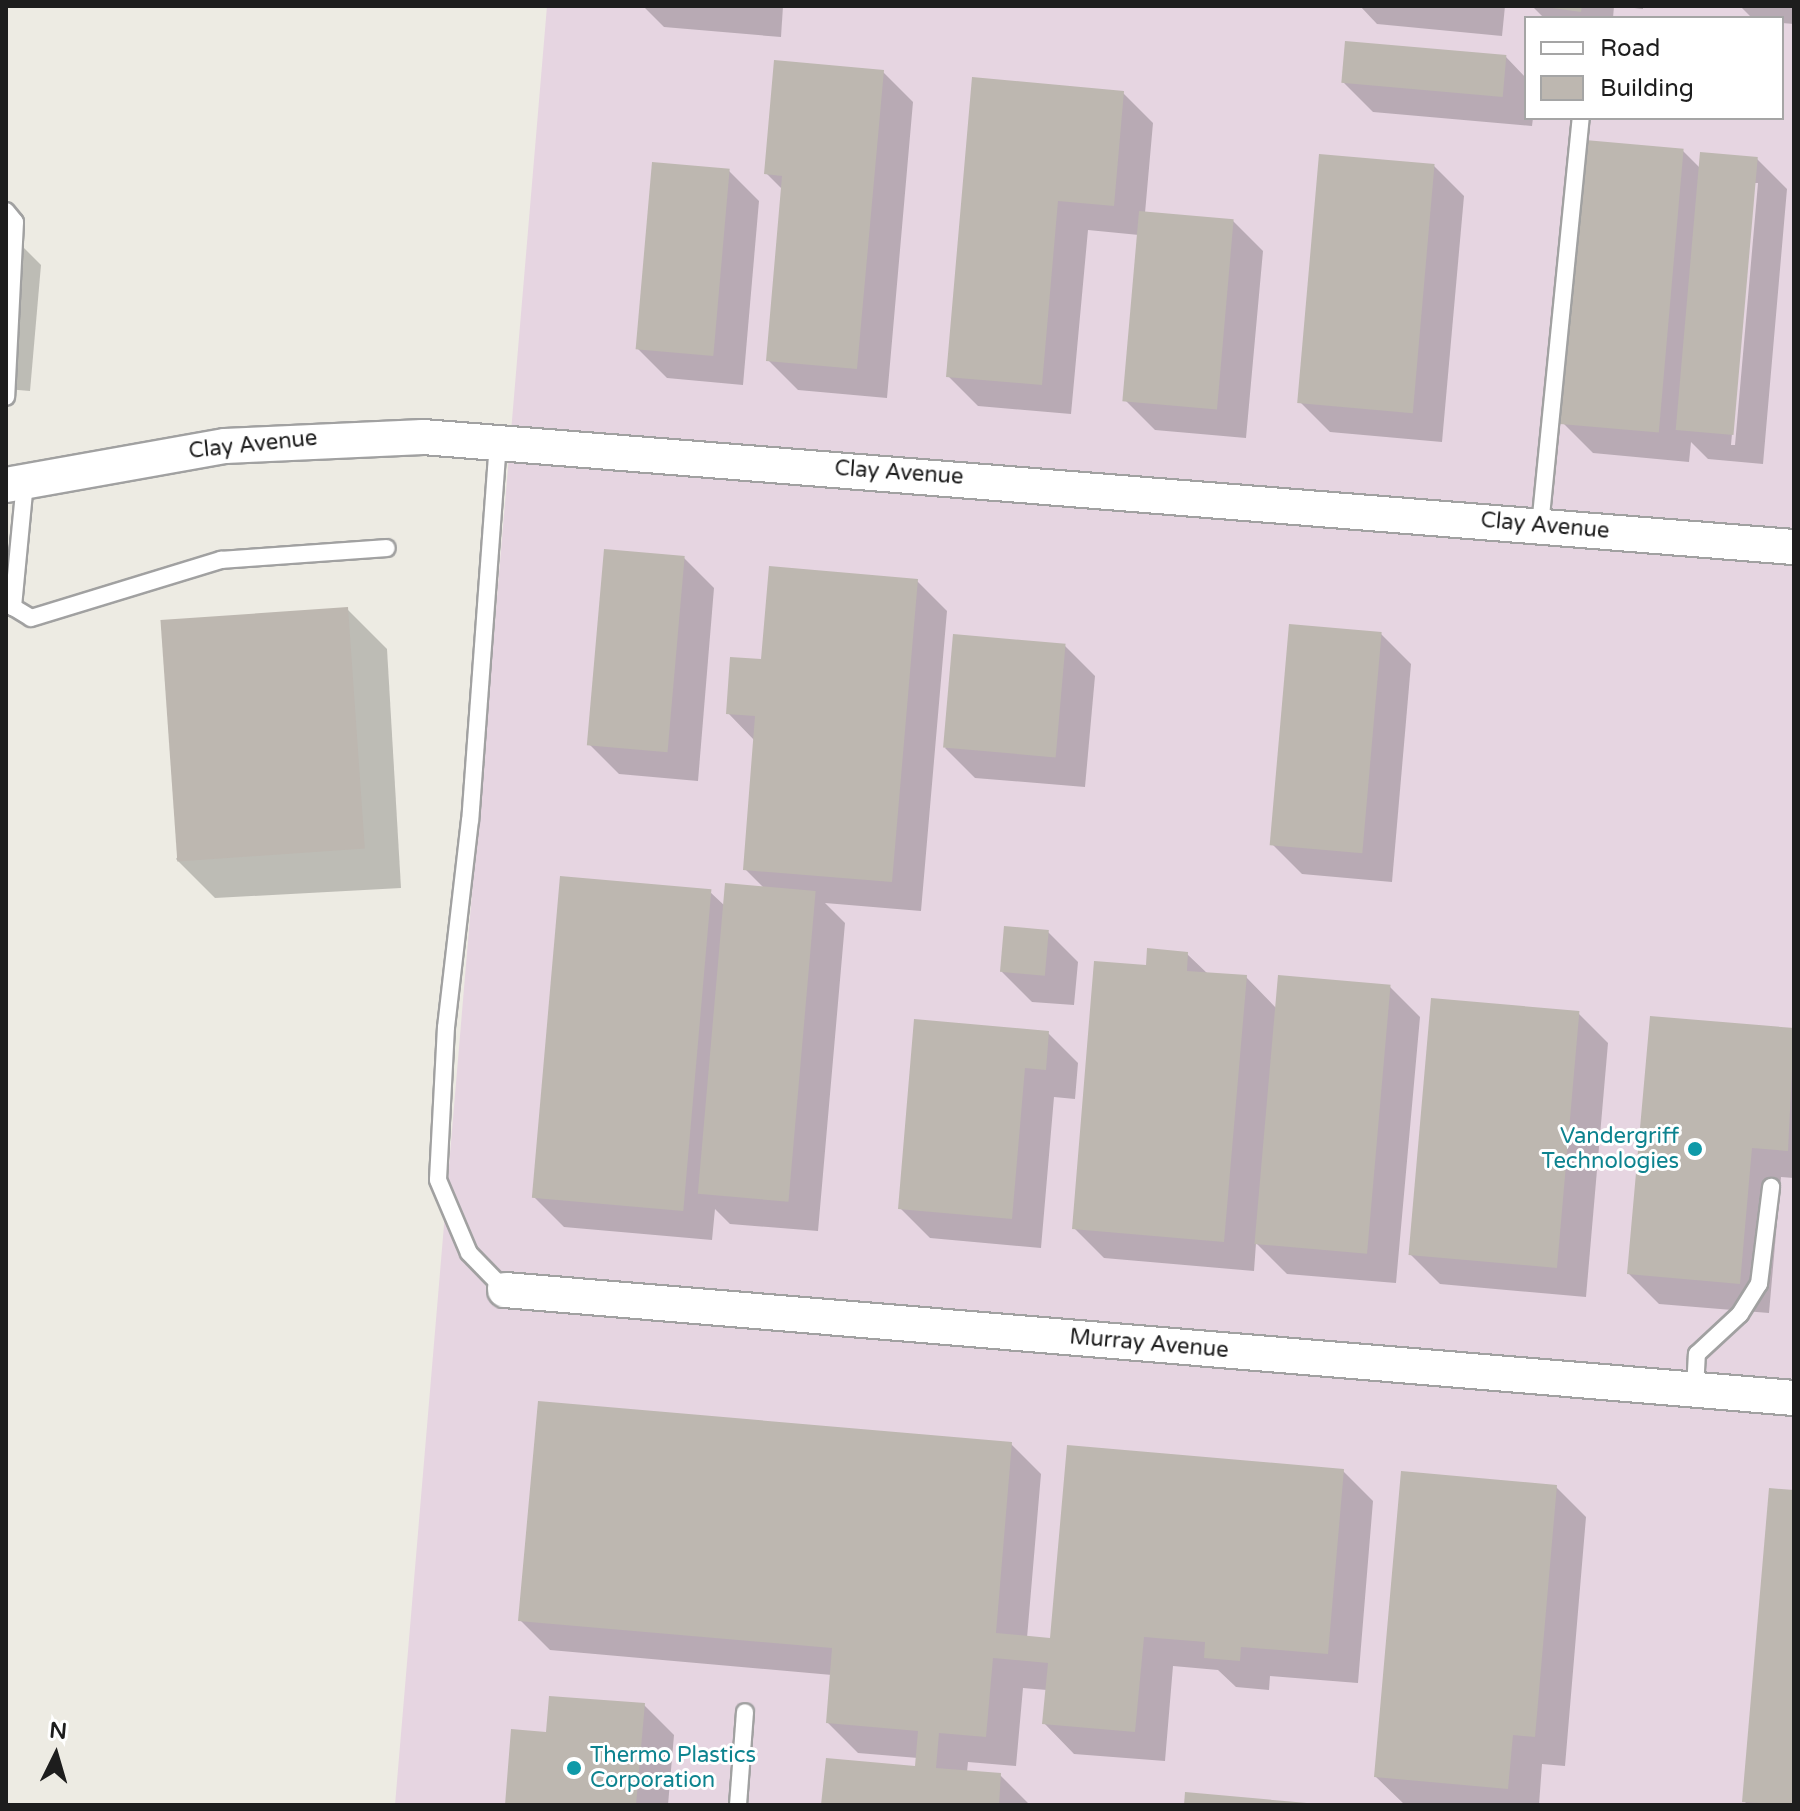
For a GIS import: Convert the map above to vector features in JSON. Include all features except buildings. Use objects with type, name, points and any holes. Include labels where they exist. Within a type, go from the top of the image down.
[{"type":"street","name":"Clay Avenue","points":[[16,483],[272,440],[373,436],[498,442],[1794,547]]},
{"type":"street","name":"Murray Avenue","points":[[505,1290],[1794,1398]]},
{"type":"lane","points":[[1540,526],[1581,120]]},
{"type":"lane","points":[[6,211],[15,222],[6,397]]},
{"type":"lane","points":[[498,442],[470,820],[446,1027],[438,1180],[469,1253],[505,1290]]},
{"type":"lane","points":[[16,483],[13,607],[31,618],[221,560],[387,548]]},
{"type":"lane","points":[[1695,1390],[1697,1354],[1740,1314],[1759,1284],[1771,1187]]},
{"type":"lane","points":[[738,1805],[745,1712]]},
{"type":"shaded area","points":[[547,6],[1794,6],[1794,1805],[395,1805]]},
{"type":"place","name":"Vandergriff Technologies","points":[[1695,1149]]},
{"type":"place","name":"Thermo Plastics Corporation","points":[[574,1768]]}]
